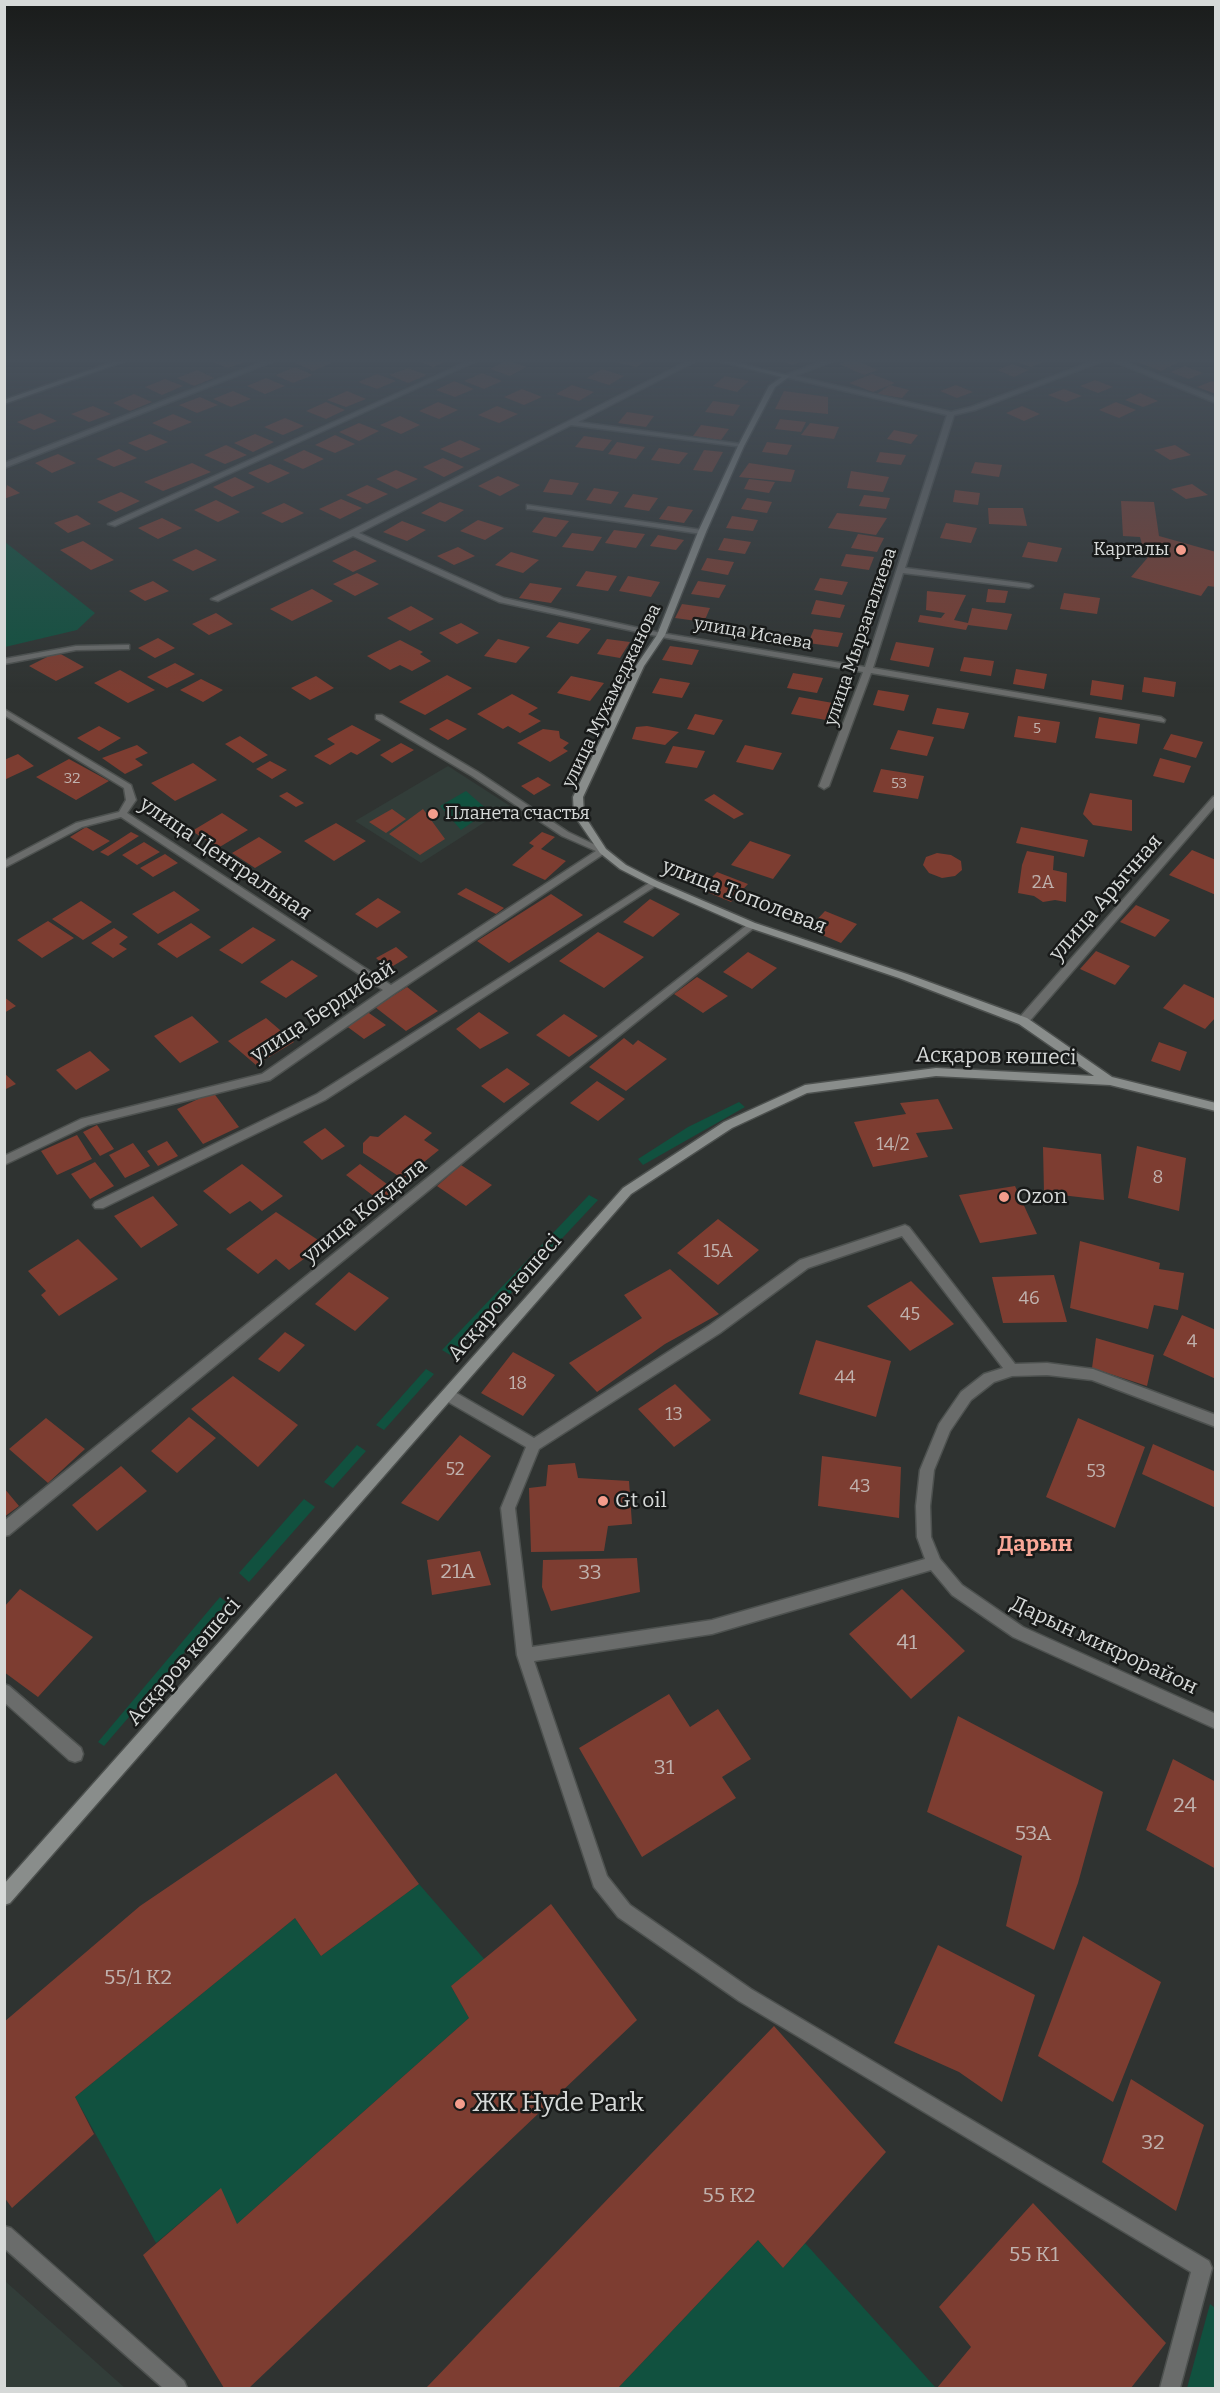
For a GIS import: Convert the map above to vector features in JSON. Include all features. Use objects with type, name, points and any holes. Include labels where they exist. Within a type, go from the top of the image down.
[{"type":"street","points":[[112,524],[230,471]]},
{"type":"street","points":[[215,599],[476,471]]},
{"type":"street","name":"улица Мухамеджанова","points":[[603,851],[579,815],[578,797],[640,666],[662,635],[702,532],[730,471]]},
{"type":"street","name":"улица Мырзагалиева","points":[[824,786],[868,670],[932,471]]},
{"type":"street","points":[[530,507],[702,532]]},
{"type":"street","name":"улица Исаева","points":[[353,533],[502,600],[662,635],[1161,720]]},
{"type":"street","points":[[900,570],[1029,586]]},
{"type":"street","points":[[4,662],[76,648],[126,647]]},
{"type":"street","name":"улица Центральная","points":[[4,711],[128,787],[131,800],[122,814],[391,990]]},
{"type":"street","name":"улица Тополевая","points":[[379,717],[475,774],[565,834],[603,851],[623,867],[654,883],[751,925],[903,976],[1023,1021],[1110,1081]]},
{"type":"street","name":"улица Арычная","points":[[1023,1021],[1215,799]]},
{"type":"street","points":[[4,865],[79,825],[122,814]]},
{"type":"street","name":"улица Бердибай","points":[[4,1161],[85,1122],[266,1077],[391,990],[603,851]]},
{"type":"street","points":[[99,1205],[321,1097],[654,883]]},
{"type":"street","name":"улица Кокдала","points":[[4,1530],[531,1100],[751,925]]},
{"type":"street","name":"Асқаров көшесі","points":[[4,1897],[627,1191],[728,1125],[805,1089],[936,1072],[1110,1081],[1215,1107]]},
{"type":"street","points":[[1012,1370],[905,1230],[804,1264],[715,1329],[534,1445],[508,1508],[525,1655],[600,1881],[624,1911],[745,1995],[1202,2268],[1170,2388]]},
{"type":"street","name":"Дарын микрорайон","points":[[1215,1421],[1093,1375],[1047,1369],[1012,1370],[989,1378],[966,1396],[944,1428],[927,1470],[923,1506],[924,1538],[934,1563],[957,1590],[1018,1632],[1215,1722]]},
{"type":"street","points":[[448,1395],[534,1445]]},
{"type":"street","points":[[525,1655],[712,1627],[934,1563]]},
{"type":"street","points":[[4,1691],[75,1754]]},
{"type":"street","points":[[4,2235],[177,2388]]},
{"type":"shaded area","name":"Планета счастья","points":[[448,766],[510,806],[421,863],[355,821]]},
{"type":"shaded area","points":[[5,2281],[125,2388],[5,2388]]},
{"type":"green space","points":[[4,542],[95,613],[77,630],[5,647]]},
{"type":"green space","points":[[466,791],[489,811],[461,830],[440,806]]},
{"type":"green space","points":[[739,1102],[745,1107],[643,1165],[638,1159],[688,1127]]},
{"type":"green space","points":[[589,1195],[598,1200],[452,1356],[442,1350]]},
{"type":"green space","points":[[426,1369],[434,1374],[384,1430],[376,1425]]},
{"type":"green space","points":[[357,1445],[366,1451],[333,1488],[324,1482]]},
{"type":"green space","points":[[304,1499],[315,1507],[249,1582],[239,1573]]},
{"type":"green space","points":[[220,1597],[227,1603],[104,1746],[98,1742]]},
{"type":"green space","points":[[419,1884],[485,1960],[451,1986],[469,2018],[237,2224],[220,2189],[156,2243],[75,2097],[295,1918],[321,1956]]},
{"type":"green space","points":[[758,2240],[783,2268],[805,2243],[936,2388],[618,2388]]},
{"type":"green space","points":[[1210,2304],[1215,2308],[1215,2388],[1187,2388]]},
{"type":"building","points":[[173,471],[211,472],[163,491],[144,482]]},
{"type":"building","points":[[254,471],[285,471],[290,473],[268,483],[248,473]]},
{"type":"building","points":[[398,471],[418,479],[397,489],[376,479]]},
{"type":"building","points":[[431,471],[457,471],[444,477]]},
{"type":"building","points":[[744,471],[795,471],[791,482],[739,477]]},
{"type":"building","points":[[851,471],[889,477],[883,492],[847,488]]},
{"type":"building","points":[[972,471],[1001,471],[999,477],[971,473]]},
{"type":"building","points":[[498,476],[520,485],[500,496],[478,486]]},
{"type":"building","points":[[235,477],[255,487],[232,497],[213,487]]},
{"type":"building","points":[[550,479],[579,483],[572,495],[543,492]]},
{"type":"building","points":[[749,479],[775,482],[769,493],[744,489]]},
{"type":"building","points":[[1192,484],[1208,495],[1186,499],[1171,489]]},
{"type":"building","points":[[7,485],[20,493],[4,499]]},
{"type":"building","points":[[367,485],[388,494],[367,504],[346,495]]},
{"type":"building","points":[[594,488],[619,492],[611,504],[586,500]]},
{"type":"building","points":[[955,490],[980,493],[978,505],[953,502]]},
{"type":"building","points":[[121,492],[140,501],[116,512],[97,502]]},
{"type":"building","points":[[633,494],[658,498],[649,511],[624,507]]},
{"type":"building","points":[[864,495],[890,498],[886,509],[859,506]]},
{"type":"building","points":[[747,498],[772,502],[767,513],[741,509]]},
{"type":"building","points":[[341,499],[362,508],[340,519],[319,509]]},
{"type":"building","points":[[216,500],[240,512],[218,522],[194,510]]},
{"type":"building","name":"Каргалы","points":[[1121,501],[1154,502],[1159,536],[1216,552],[1216,587],[1208,586],[1201,596],[1131,577],[1156,548],[1142,544],[1140,537],[1123,536]]},
{"type":"building","points":[[440,502],[464,510],[445,522],[421,513]]},
{"type":"building","points":[[284,503],[304,513],[282,523],[261,513]]},
{"type":"building","points":[[668,506],[693,510],[684,523],[659,519]]},
{"type":"building","points":[[988,508],[1023,508],[1027,526],[989,524]]},
{"type":"building","points":[[837,513],[887,518],[876,535],[828,528]]},
{"type":"building","points":[[77,515],[91,524],[68,533],[54,523]]},
{"type":"building","points":[[732,516],[758,520],[753,531],[726,528]]},
{"type":"building","points":[[544,517],[569,521],[556,537],[532,532]]},
{"type":"building","points":[[162,518],[182,528],[158,539],[138,528]]},
{"type":"building","points":[[478,520],[504,528],[485,540],[460,531]]},
{"type":"building","points":[[402,521],[426,530],[407,541],[383,532]]},
{"type":"building","points":[[946,523],[977,528],[971,543],[940,538]]},
{"type":"building","points":[[614,530],[645,534],[636,548],[605,543]]},
{"type":"building","points":[[572,533],[602,537],[593,551],[562,547]]},
{"type":"building","points":[[858,534],[884,538],[877,552],[851,548]]},
{"type":"building","points":[[658,535],[684,540],[676,550],[650,546]]},
{"type":"building","points":[[724,538],[751,542],[745,554],[718,550]]},
{"type":"building","points":[[83,541],[114,560],[91,570],[60,550]]},
{"type":"building","points":[[1028,542],[1062,548],[1057,562],[1022,557]]},
{"type":"building","points":[[458,547],[475,556],[454,565],[437,556]]},
{"type":"building","points":[[196,549],[217,560],[193,571],[172,560]]},
{"type":"building","points":[[355,550],[377,561],[353,572],[332,561]]},
{"type":"building","points":[[511,552],[539,560],[523,573],[495,565]]},
{"type":"building","points":[[846,554],[874,557],[869,570],[841,566]]},
{"type":"building","points":[[707,558],[734,562],[728,575],[701,570]]},
{"type":"building","points":[[586,571],[617,576],[608,591],[576,586]]},
{"type":"building","points":[[357,573],[379,584],[355,596],[333,584]]},
{"type":"building","points":[[628,576],[660,582],[651,597],[619,591]]},
{"type":"building","points":[[820,578],[848,582],[842,595],[814,590]]},
{"type":"building","points":[[153,581],[169,591],[145,601],[129,591]]},
{"type":"building","points":[[698,581],[726,585],[719,598],[691,594]]},
{"type":"building","points":[[530,583],[562,588],[551,603],[519,598]]},
{"type":"building","points":[[312,589],[333,601],[292,621],[270,609]]},
{"type":"building","points":[[988,589],[1008,591],[1005,603],[986,602]]},
{"type":"building","points":[[927,591],[966,595],[954,620],[968,623],[972,608],[1012,614],[1007,630],[968,625],[966,630],[918,622],[920,615],[941,618],[945,613],[926,610]]},
{"type":"building","points":[[1064,593],[1100,598],[1097,614],[1060,609]]},
{"type":"building","points":[[816,600],[845,605],[840,618],[811,614]]},
{"type":"building","points":[[682,604],[710,608],[704,622],[675,618]]},
{"type":"building","points":[[411,606],[434,619],[410,631],[387,618]]},
{"type":"building","points":[[216,613],[233,624],[209,635],[192,624]]},
{"type":"building","points":[[559,622],[591,629],[578,644],[546,637]]},
{"type":"building","points":[[461,623],[479,633],[457,644],[439,633]]},
{"type":"building","points":[[814,629],[843,633],[838,647],[808,643]]},
{"type":"building","points":[[158,638],[175,648],[155,658],[138,648]]},
{"type":"building","points":[[498,639],[530,647],[516,663],[484,656]]},
{"type":"building","points":[[607,639],[630,642],[620,658],[597,654]]},
{"type":"building","points":[[400,640],[423,652],[420,654],[431,661],[412,671],[400,665],[390,670],[367,656]]},
{"type":"building","points":[[896,642],[934,648],[929,667],[890,660]]},
{"type":"building","points":[[670,646],[699,650],[692,665],[662,660]]},
{"type":"building","points":[[57,652],[84,667],[56,681],[29,666]]},
{"type":"building","points":[[964,657],[994,661],[991,676],[960,671]]},
{"type":"building","points":[[175,663],[195,674],[167,688],[147,677]]},
{"type":"building","points":[[1016,669],[1047,674],[1044,689],[1013,684]]},
{"type":"building","points":[[120,670],[155,690],[128,703],[94,683]]},
{"type":"building","points":[[793,673],[823,678],[817,693],[787,688]]},
{"type":"building","points":[[447,675],[472,688],[425,715],[399,702]]},
{"type":"building","points":[[316,676],[334,688],[310,700],[291,688]]},
{"type":"building","points":[[571,676],[604,683],[590,701],[557,693]]},
{"type":"building","points":[[1144,677],[1176,682],[1174,697],[1142,692]]},
{"type":"building","points":[[660,678],[690,683],[682,698],[652,693]]},
{"type":"building","points":[[201,679],[223,690],[203,702],[180,690]]},
{"type":"building","points":[[1092,680],[1124,685],[1122,700],[1090,695]]},
{"type":"building","points":[[878,690],[909,695],[904,711],[873,705]]},
{"type":"building","points":[[512,694],[538,708],[528,714],[541,721],[520,733],[508,726],[503,729],[477,714]]},
{"type":"building","points":[[799,697],[833,703],[826,720],[791,714]]},
{"type":"building","points":[[937,708],[969,713],[964,729],[932,724]]},
{"type":"building","points":[[695,714],[723,720],[714,735],[687,729]]},
{"type":"building","points":[[1018,716],[1060,722],[1056,743],[1014,737]]},
{"type":"building","points":[[1099,717],[1140,724],[1137,744],[1095,738]]},
{"type":"building","points":[[447,719],[467,729],[448,740],[429,729]]},
{"type":"building","points":[[352,725],[381,740],[357,755],[351,752],[330,765],[314,756],[335,744],[327,739]]},
{"type":"building","points":[[99,726],[121,738],[99,751],[77,738]]},
{"type":"building","points":[[647,726],[679,732],[665,745],[632,739],[636,727]]},
{"type":"building","points":[[543,729],[559,731],[560,738],[569,743],[563,748],[568,751],[550,762],[517,743]]},
{"type":"building","points":[[898,730],[934,737],[927,756],[890,749]]},
{"type":"building","points":[[1171,734],[1203,742],[1196,758],[1163,749]]},
{"type":"building","points":[[240,736],[268,755],[253,763],[225,744]]},
{"type":"building","points":[[401,743],[414,750],[392,763],[380,755]]},
{"type":"building","points":[[137,745],[148,753],[135,759],[143,765],[125,774],[102,758]]},
{"type":"building","points":[[745,745],[782,753],[773,770],[736,762]]},
{"type":"building","points":[[673,746],[705,751],[697,768],[665,763]]},
{"type":"building","points":[[18,754],[34,766],[4,780],[4,760]]},
{"type":"building","points":[[1160,758],[1191,766],[1184,783],[1153,776]]},
{"type":"building","points":[[69,759],[109,781],[76,800],[36,777]]},
{"type":"building","points":[[270,761],[287,770],[272,779],[256,769]]},
{"type":"building","points":[[193,763],[217,780],[175,801],[151,783]]},
{"type":"building","points":[[881,769],[924,776],[918,799],[873,792]]},
{"type":"building","points":[[538,777],[551,785],[534,795],[521,786]]},
{"type":"building","points":[[287,792],[304,803],[296,807],[279,796]]},
{"type":"building","points":[[1090,793],[1132,800],[1132,831],[1093,825],[1083,814]]},
{"type":"building","points":[[714,794],[744,814],[734,819],[704,800]]},
{"type":"building","points":[[392,809],[406,819],[386,833],[369,822]]},
{"type":"building","points":[[423,809],[445,839],[420,855],[389,834]]},
{"type":"building","points":[[222,813],[248,830],[218,848],[192,831]]},
{"type":"building","points":[[336,823],[366,841],[334,861],[304,841]]},
{"type":"building","points":[[86,827],[110,841],[93,851],[70,837]]},
{"type":"building","points":[[1021,827],[1088,840],[1084,857],[1016,843]]},
{"type":"building","points":[[131,832],[139,836],[108,856],[100,852]]},
{"type":"building","points":[[542,832],[555,837],[541,849],[566,861],[545,880],[512,865],[534,846],[529,843]]},
{"type":"building","points":[[259,837],[282,852],[255,868],[232,853]]},
{"type":"building","points":[[750,841],[791,855],[773,879],[731,865]]},
{"type":"building","points":[[144,842],[160,852],[137,865],[122,855]]},
{"type":"building","points":[[1192,850],[1216,860],[1216,895],[1169,875]]},
{"type":"building","points":[[1027,851],[1054,856],[1053,870],[1067,873],[1066,902],[1055,900],[1043,902],[1034,896],[1018,893],[1022,865]]},
{"type":"building","points":[[937,853],[951,855],[961,861],[962,870],[955,876],[942,878],[929,873],[923,865],[926,857]]},
{"type":"building","points":[[165,854],[178,863],[153,877],[140,868]]},
{"type":"building","points":[[717,872],[748,884],[731,902],[700,889]]},
{"type":"building","points":[[466,888],[504,908],[496,914],[457,894]]},
{"type":"building","points":[[174,891],[200,910],[158,934],[132,914]]},
{"type":"building","points":[[551,894],[583,915],[509,963],[477,941]]},
{"type":"building","points":[[378,898],[401,912],[377,928],[355,914]]},
{"type":"building","points":[[650,899],[680,914],[653,937],[623,922]]},
{"type":"building","points":[[81,901],[112,922],[83,940],[52,919]]},
{"type":"building","points":[[1136,905],[1170,920],[1155,937],[1120,922]]},
{"type":"building","points":[[825,911],[857,924],[841,943],[808,929]]},
{"type":"building","points":[[48,921],[74,938],[42,958],[17,940]]},
{"type":"building","points":[[191,923],[211,937],[177,958],[157,944]]},
{"type":"building","points":[[253,927],[276,940],[242,964],[219,950]]},
{"type":"building","points":[[114,928],[128,937],[119,944],[127,949],[113,958],[91,943]]},
{"type":"building","points":[[598,932],[644,957],[604,988],[559,961]]},
{"type":"building","points":[[396,947],[408,957],[388,969],[376,958]]},
{"type":"building","points":[[1096,951],[1130,966],[1115,985],[1080,969]]},
{"type":"building","points":[[748,952],[777,968],[752,989],[723,972]]},
{"type":"building","points":[[292,960],[318,976],[286,998],[260,982]]},
{"type":"building","points":[[697,977],[728,996],[703,1013],[674,994]]},
{"type":"building","points":[[1184,984],[1216,999],[1216,1017],[1205,1029],[1163,1008]]},
{"type":"building","points":[[407,987],[438,1011],[406,1031],[375,1007]]},
{"type":"building","points":[[4,997],[16,1006],[4,1013]]},
{"type":"building","points":[[366,1011],[386,1025],[364,1039],[345,1025]]},
{"type":"building","points":[[479,1012],[509,1033],[480,1049],[456,1029]]},
{"type":"building","points":[[564,1014],[598,1036],[569,1057],[536,1035]]},
{"type":"building","points":[[192,1016],[219,1042],[180,1063],[154,1036]]},
{"type":"building","points":[[266,1018],[294,1042],[256,1065],[228,1041]]},
{"type":"building","points":[[624,1038],[633,1045],[638,1040],[667,1059],[626,1091],[589,1067]]},
{"type":"building","points":[[1159,1042],[1187,1052],[1180,1071],[1151,1061]]},
{"type":"building","points":[[90,1051],[110,1070],[76,1090],[56,1070]]},
{"type":"building","points":[[507,1068],[530,1084],[504,1103],[481,1086]]},
{"type":"building","points":[[4,1073],[16,1084],[4,1090]]},
{"type":"building","points":[[597,1081],[625,1099],[598,1121],[570,1103]]},
{"type":"building","points":[[213,1092],[239,1127],[203,1144],[177,1109]]},
{"type":"building","points":[[938,1099],[953,1129],[916,1133],[928,1157],[873,1167],[854,1122],[906,1114],[900,1103]]},
{"type":"building","points":[[405,1115],[432,1133],[424,1140],[439,1150],[403,1179],[363,1153],[363,1143],[370,1136],[378,1137]]},
{"type":"building","points":[[97,1125],[114,1149],[100,1156],[83,1132]]},
{"type":"building","points":[[325,1128],[345,1146],[322,1160],[303,1142]]},
{"type":"building","points":[[77,1135],[92,1159],[57,1175],[41,1151]]},
{"type":"building","points":[[167,1141],[178,1156],[158,1166],[147,1151]]},
{"type":"building","points":[[133,1143],[150,1166],[125,1178],[109,1155]]},
{"type":"building","points":[[1137,1146],[1186,1158],[1179,1211],[1128,1198]]},
{"type":"building","points":[[1043,1147],[1101,1154],[1104,1200],[1044,1193]]},
{"type":"building","points":[[95,1162],[114,1186],[90,1199],[71,1174]]},
{"type":"building","points":[[242,1164],[283,1196],[262,1211],[250,1201],[230,1214],[203,1191]]},
{"type":"building","points":[[360,1164],[395,1190],[380,1201],[346,1175]]},
{"type":"building","points":[[461,1165],[492,1185],[466,1206],[437,1186]]},
{"type":"building","points":[[1015,1186],[1037,1234],[980,1243],[959,1195]]},
{"type":"building","points":[[153,1196],[178,1225],[141,1248],[114,1216]]},
{"type":"building","points":[[276,1212],[324,1244],[289,1270],[276,1259],[258,1274],[226,1249]]},
{"type":"building","points":[[718,1219],[759,1250],[718,1285],[677,1253]]},
{"type":"building","points":[[78,1239],[118,1279],[59,1316],[41,1295],[46,1291],[28,1271]]},
{"type":"building","points":[[1080,1241],[1160,1263],[1159,1269],[1184,1273],[1178,1310],[1154,1305],[1148,1329],[1070,1308]]},
{"type":"building","points":[[670,1269],[719,1314],[665,1344],[597,1392],[569,1363],[642,1318],[624,1295]]},
{"type":"building","points":[[349,1272],[389,1298],[355,1331],[315,1304]]},
{"type":"building","points":[[1054,1275],[1067,1322],[1003,1323],[992,1277]]},
{"type":"building","points":[[911,1281],[954,1324],[910,1351],[867,1306]]},
{"type":"building","points":[[1182,1315],[1216,1330],[1216,1379],[1163,1355]]},
{"type":"building","points":[[285,1332],[305,1345],[279,1372],[258,1359]]},
{"type":"building","points":[[1096,1338],[1154,1355],[1147,1386],[1092,1368]]},
{"type":"building","points":[[816,1340],[891,1361],[876,1417],[799,1394]]},
{"type":"building","points":[[513,1352],[555,1375],[523,1416],[481,1393]]},
{"type":"building","points":[[233,1376],[298,1425],[258,1467],[191,1409]]},
{"type":"building","points":[[675,1384],[711,1420],[674,1447],[638,1409]]},
{"type":"building","points":[[189,1417],[216,1438],[177,1473],[151,1451]]},
{"type":"building","points":[[46,1418],[85,1449],[48,1483],[9,1449]]},
{"type":"building","points":[[1078,1418],[1145,1447],[1115,1528],[1046,1497]]},
{"type":"building","points":[[460,1435],[491,1456],[438,1521],[401,1503]]},
{"type":"building","points":[[1153,1444],[1216,1472],[1216,1508],[1142,1474]]},
{"type":"building","points":[[822,1456],[901,1467],[899,1518],[818,1506]]},
{"type":"building","points":[[575,1463],[578,1478],[629,1481],[632,1524],[608,1526],[604,1551],[531,1552],[529,1488],[546,1486],[548,1465]]},
{"type":"building","points":[[121,1466],[147,1491],[97,1531],[72,1505]]},
{"type":"building","points":[[4,1488],[19,1506],[4,1517]]},
{"type":"building","points":[[480,1551],[491,1585],[432,1595],[427,1560]]},
{"type":"building","points":[[637,1558],[640,1592],[551,1611],[542,1587],[543,1560]]},
{"type":"building","points":[[20,1589],[93,1637],[38,1697],[4,1672],[4,1607]]},
{"type":"building","points":[[902,1589],[965,1651],[911,1699],[849,1634]]},
{"type":"building","points":[[669,1694],[690,1727],[718,1709],[751,1759],[722,1777],[736,1798],[642,1857],[579,1748]]},
{"type":"building","points":[[958,1716],[1103,1792],[1078,1883],[1054,1950],[1006,1926],[1022,1856],[927,1812]]},
{"type":"building","points":[[1173,1759],[1216,1782],[1216,1869],[1146,1830]]},
{"type":"building","points":[[336,1773],[419,1884],[321,1956],[295,1918],[75,2097],[94,2134],[12,2208],[4,2197],[4,2022],[140,1906]]},
{"type":"building","name":"ЖК Hyde Park","points":[[551,1904],[637,2020],[249,2388],[224,2388],[143,2255],[221,2188],[237,2224],[469,2018],[451,1986]]},
{"type":"building","points":[[1083,1936],[1161,1982],[1113,2102],[1038,2056]]},
{"type":"building","points":[[938,1945],[1035,1995],[1002,2102],[959,2072],[894,2043]]},
{"type":"building","name":"ЖК Hyde Park","points":[[774,2026],[886,2152],[783,2268],[758,2240],[618,2388],[426,2388]]},
{"type":"building","points":[[1131,2079],[1204,2125],[1176,2211],[1102,2162]]},
{"type":"building","points":[[1033,2203],[1166,2343],[1131,2388],[937,2388],[971,2347],[939,2307]]},
{"type":"place","name":"Каргалы","points":[[1181,550]]},
{"type":"place","name":"Планета счастья","points":[[433,814]]},
{"type":"place","name":"Ozon","points":[[1004,1197]]},
{"type":"place","name":"Gt oil","points":[[603,1501]]},
{"type":"place","name":"ЖК Hyde Park","points":[[460,2104]]},
{"type":"district","name":"Дарын","points":[[1035,1545]]}]
